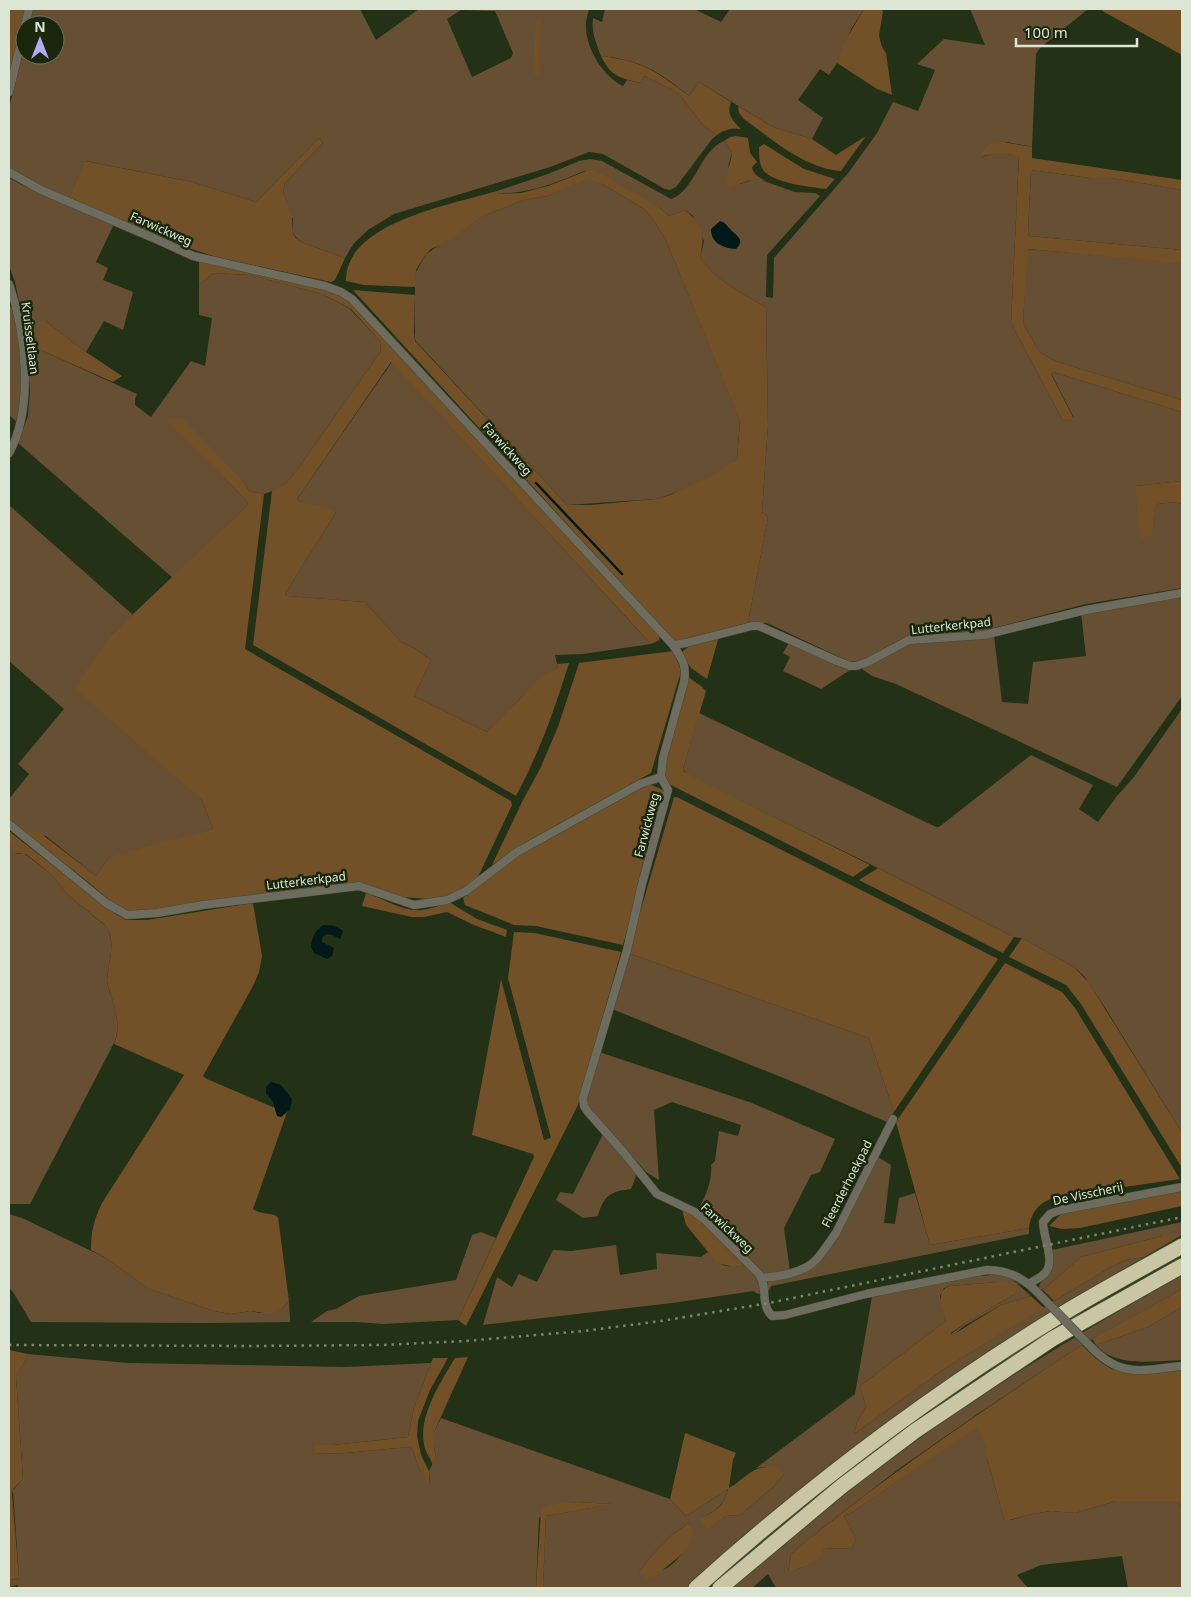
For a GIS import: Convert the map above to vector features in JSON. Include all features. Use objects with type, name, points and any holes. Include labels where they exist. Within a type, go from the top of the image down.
[{"type":"highway","points":[[696,1588],[810,1490],[903,1420],[1054,1318],[1182,1246]]},
{"type":"highway","points":[[720,1588],[842,1486],[923,1426],[1052,1338],[1182,1266]]},
{"type":"street","points":[[9,92],[16,65]]},
{"type":"street","name":"Farwickweg","points":[[9,172],[41,190],[193,256],[325,286],[341,292],[352,299],[673,645],[684,661],[686,674],[663,758],[661,777],[668,790],[642,884],[627,950],[584,1094],[584,1106],[657,1194],[664,1199],[684,1206],[704,1219],[762,1278]]},
{"type":"street","name":"Kruisseltlaan","points":[[9,284],[14,298],[20,332],[25,392],[19,429],[9,453]]},
{"type":"street","name":"Lutterkerkpad","points":[[673,645],[752,626],[759,626],[837,661],[850,666],[856,666],[868,662],[909,640],[984,635],[1086,610],[1182,594]]},
{"type":"street","name":"Lutterkerkpad","points":[[9,824],[106,903],[127,915],[157,914],[203,905],[359,886],[414,905],[448,900],[466,891],[517,852],[640,784],[661,777]]},
{"type":"street","name":"Fleerderhoekpad","points":[[762,1278],[774,1277],[804,1268],[824,1250],[836,1233],[893,1119]]},
{"type":"street","name":"De Visscherij","points":[[1030,1284],[1045,1274],[1048,1268],[1049,1258],[1043,1222],[1050,1214],[1060,1210],[1182,1187]]},
{"type":"street","points":[[762,1278],[767,1310],[769,1314],[776,1316],[866,1294],[978,1271],[1002,1271],[1030,1284],[1103,1359],[1114,1366],[1133,1370],[1182,1366]]},
{"type":"shaded area","points":[[9,9],[26,9],[25,15],[15,15],[15,55],[9,80]]},
{"type":"shaded area","points":[[33,9],[360,9],[376,40],[419,9],[589,9],[586,33],[592,52],[609,75],[623,86],[627,80],[641,83],[644,76],[673,90],[680,95],[703,125],[717,135],[676,187],[670,190],[603,154],[589,152],[550,167],[394,214],[368,230],[354,243],[345,258],[301,242],[295,236],[292,231],[293,219],[283,192],[285,183],[323,143],[319,138],[256,202],[192,182],[86,161],[69,198],[24,179],[9,170],[9,108],[20,65],[65,65],[65,15],[32,15]],"holes":[[[461,10],[495,11],[513,53],[511,58],[472,77],[447,19]]]},
{"type":"shaded area","points":[[605,9],[694,9],[721,22],[730,9],[864,9],[851,29],[837,63],[829,75],[820,69],[798,100],[823,118],[812,139],[773,127],[699,82],[689,96],[668,79],[649,68],[616,58],[601,56],[593,33],[593,18],[602,22]]},
{"type":"shaded area","points":[[864,9],[880,9],[883,11],[879,36],[886,53],[892,95],[877,89],[837,63],[845,41]]},
{"type":"shaded area","points":[[970,9],[1088,9],[1040,48],[1036,54],[1032,147],[1007,142],[981,157],[999,152],[1019,156],[1011,323],[1063,421],[1074,418],[1051,373],[1053,372],[1182,412],[1182,481],[1135,486],[1153,533],[1154,508],[1158,504],[1174,502],[1182,504],[1182,588],[1086,604],[978,632],[908,637],[865,659],[850,662],[767,623],[748,623],[768,517],[762,512],[768,425],[766,307],[730,286],[714,274],[700,258],[704,241],[693,216],[685,210],[669,216],[660,208],[584,171],[533,189],[499,194],[497,191],[548,174],[579,161],[590,159],[602,161],[671,199],[679,195],[686,188],[709,153],[724,141],[732,152],[728,167],[740,184],[755,179],[795,192],[815,193],[820,196],[767,255],[766,297],[773,298],[774,258],[849,172],[877,133],[893,102],[918,111],[935,70],[917,64],[944,39],[985,45]]},
{"type":"shaded area","points":[[1101,9],[1182,9],[1182,55],[1104,12]]},
{"type":"shaded area","points":[[541,18],[539,75],[533,73],[536,20]]},
{"type":"shaded area","points":[[601,56],[628,61],[648,68],[689,96],[699,82],[731,102],[730,114],[741,129],[728,129],[717,135],[703,125],[680,95],[673,90],[644,76],[641,83],[617,76]]},
{"type":"shaded area","points":[[738,106],[773,127],[812,139],[836,155],[866,136],[841,171],[827,169],[802,159],[778,144],[744,119],[739,113]]},
{"type":"shaded area","points":[[736,136],[748,138],[750,153],[757,162],[752,167],[753,170],[757,176],[766,181],[751,180],[729,189],[727,174],[732,152],[724,141]]},
{"type":"shaded area","points":[[319,138],[323,143],[285,183],[283,192],[292,215],[292,231],[295,237],[301,242],[345,258],[335,280],[331,282],[216,257],[189,248],[69,198],[85,161],[192,182],[256,202]]},
{"type":"shaded area","points":[[997,141],[1032,147],[1032,158],[1182,180],[1182,190],[1112,178],[1090,178],[1031,170],[1029,236],[1182,250],[1182,262],[1028,249],[1023,323],[1041,353],[1055,361],[1182,400],[1182,412],[1053,372],[1051,374],[1074,419],[1063,421],[1011,323],[1019,157],[1000,153],[981,157],[987,146]]},
{"type":"shaded area","points":[[764,144],[804,169],[835,179],[826,189],[792,184],[775,178],[763,170],[761,164],[759,147]]},
{"type":"shaded area","points":[[589,170],[595,170],[660,208],[669,216],[685,210],[696,221],[702,231],[700,258],[714,274],[730,286],[766,307],[768,425],[762,512],[768,517],[748,623],[700,635],[685,641],[675,642],[353,290],[415,295],[415,341],[567,505],[590,505],[656,499],[670,495],[708,477],[737,460],[740,421],[665,238],[644,209],[604,185],[586,179],[547,196],[524,200],[485,215],[443,244],[431,249],[416,270],[415,287],[364,285],[346,281],[350,261],[363,244],[382,230],[405,219],[455,202],[497,191],[499,194],[521,193],[548,186]]},
{"type":"shaded area","points":[[1031,170],[1090,178],[1112,178],[1182,190],[1182,250],[1029,236]]},
{"type":"shaded area","points":[[9,178],[114,224],[96,262],[108,268],[103,280],[133,292],[123,330],[104,321],[86,352],[45,321],[43,351],[137,394],[135,405],[151,417],[191,361],[205,366],[212,318],[199,315],[199,285],[213,273],[250,275],[322,294],[350,309],[380,341],[381,351],[297,470],[280,488],[264,494],[249,491],[244,482],[166,419],[247,501],[248,505],[173,578],[18,443],[28,416],[30,390],[24,324],[15,282],[9,266]]},
{"type":"shaded area","points":[[586,178],[604,185],[644,209],[665,238],[740,420],[737,460],[698,483],[656,499],[567,505],[415,340],[415,274],[426,254],[485,215],[524,200],[547,196]]},
{"type":"shaded area","points":[[720,221],[725,223],[739,238],[740,243],[736,249],[722,246],[713,238],[711,229]]},
{"type":"shaded area","points":[[1027,249],[1182,262],[1182,400],[1055,361],[1041,353],[1023,323]]},
{"type":"shaded area","points":[[199,260],[324,288],[352,300],[660,634],[659,640],[651,644],[391,362],[297,499],[335,510],[336,512],[285,594],[287,596],[365,602],[401,642],[414,648],[431,660],[414,696],[487,732],[544,674],[558,668],[557,664],[569,663],[546,731],[516,796],[253,645],[272,491],[286,483],[297,470],[381,351],[380,341],[351,309],[322,294],[250,275],[213,273],[199,285]]},
{"type":"shaded area","points":[[9,305],[14,310],[16,317],[24,389],[18,423],[9,415]]},
{"type":"shaded area","points":[[45,321],[122,376],[113,382],[43,351],[38,342],[39,323]]},
{"type":"shaded area","points":[[392,362],[651,644],[583,654],[555,655],[558,668],[538,681],[487,732],[414,696],[431,660],[414,648],[401,642],[365,602],[287,596],[285,594],[336,512],[297,499]]},
{"type":"shaded area","points":[[165,419],[183,419],[244,482],[249,491],[264,494],[245,649],[511,801],[512,805],[478,877],[459,892],[443,898],[428,899],[402,897],[345,884],[221,900],[152,912],[127,912],[114,904],[23,832],[39,832],[96,876],[112,856],[213,829],[202,800],[74,688],[111,635],[248,505],[247,501]]},
{"type":"shaded area","points":[[1182,481],[1182,504],[1174,502],[1158,504],[1154,512],[1154,528],[1151,536],[1140,538],[1135,486]]},
{"type":"shaded area","points":[[9,505],[133,615],[111,635],[194,792],[202,800],[213,829],[107,860],[96,876],[46,836],[23,832],[9,821],[9,799],[29,774],[18,764],[64,709],[9,661]]},
{"type":"shaded area","points":[[1182,596],[1182,696],[1117,787],[896,684],[872,676],[862,669],[910,644],[994,636],[1002,702],[1028,704],[1033,662],[1086,656],[1081,613]]},
{"type":"shaded area","points":[[719,636],[707,679],[691,668],[682,655],[683,651],[688,647]]},
{"type":"shaded area","points":[[790,641],[850,670],[821,689],[783,671],[790,657],[783,653]]},
{"type":"shaded area","points":[[673,651],[680,668],[680,675],[651,773],[524,843],[492,865],[540,769],[558,727],[579,663]]},
{"type":"shaded area","points":[[688,677],[706,691],[683,769],[684,772],[870,865],[853,877],[657,778]]},
{"type":"shaded area","points":[[1182,709],[1182,1133],[1106,1009],[1084,976],[1074,967],[1022,938],[1014,937],[686,774],[683,769],[699,713],[939,827],[1031,755],[1093,785],[1079,809],[1098,822],[1134,777]]},
{"type":"shaded area","points":[[649,784],[666,791],[623,945],[536,926],[514,925],[465,905],[463,898],[516,857]]},
{"type":"shaded area","points":[[674,797],[998,959],[894,1112],[869,1038],[628,953]]},
{"type":"shaded area","points":[[9,831],[10,846],[17,854],[25,854],[52,875],[69,896],[106,926],[111,940],[107,982],[117,1018],[115,1041],[30,1204],[9,1204]]},
{"type":"shaded area","points":[[10,832],[126,920],[147,920],[253,903],[262,956],[259,972],[203,1076],[275,1108],[276,1113],[281,1117],[287,1112],[253,1209],[278,1217],[289,1301],[281,1310],[272,1314],[251,1311],[231,1314],[214,1311],[149,1289],[106,1258],[91,1250],[94,1226],[102,1203],[184,1075],[114,1044],[117,1020],[107,982],[111,951],[111,937],[108,930],[104,924],[69,896],[52,875],[26,854],[14,853],[10,846]]},
{"type":"shaded area","points":[[878,868],[1014,937],[1003,953],[859,880]]},
{"type":"shaded area","points":[[366,893],[401,907],[415,910],[429,909],[449,902],[477,919],[507,930],[506,937],[447,912],[424,917],[412,917],[362,906]]},
{"type":"shaded area","points":[[324,925],[334,926],[343,931],[340,939],[328,934],[322,938],[322,942],[334,948],[332,956],[327,959],[314,953],[311,947],[314,934]]},
{"type":"shaded area","points":[[514,932],[535,933],[621,952],[578,1105],[466,1326],[458,1320],[534,1157],[533,1154],[472,1135],[501,979],[544,1140],[551,1138],[508,978]]},
{"type":"shaded area","points":[[1022,938],[1074,967],[1089,983],[1182,1133],[1182,1168],[1081,1004],[1066,985],[1009,957]]},
{"type":"shaded area","points":[[628,953],[869,1038],[894,1112],[887,1122],[612,1009]]},
{"type":"shaded area","points":[[1005,963],[1062,992],[1075,1008],[1180,1179],[1055,1197],[1037,1208],[1029,1228],[930,1245],[896,1122]]},
{"type":"shaded area","points":[[599,1052],[752,1103],[835,1139],[820,1172],[811,1175],[784,1228],[790,1272],[765,1275],[758,1270],[699,1207],[708,1187],[711,1165],[715,1161],[719,1131],[738,1136],[741,1125],[672,1102],[654,1110],[659,1180],[646,1172],[585,1102]]},
{"type":"shaded area","points":[[271,1082],[281,1085],[292,1099],[290,1109],[281,1117],[277,1116],[273,1102],[266,1093],[266,1087]]},
{"type":"shaded area","points":[[603,1134],[637,1173],[631,1189],[618,1191],[605,1199],[598,1216],[583,1218],[556,1200],[560,1192],[573,1194]]},
{"type":"shaded area","points":[[878,1157],[891,1165],[884,1223],[895,1224],[899,1198],[915,1193],[930,1245],[1029,1228],[1029,1234],[771,1286],[766,1293],[767,1283],[770,1280],[811,1266],[837,1238]]},
{"type":"shaded area","points":[[1182,1190],[1182,1206],[1080,1228],[1062,1229],[1049,1226],[1062,1213]]},
{"type":"shaded area","points":[[680,1202],[747,1265],[733,1267],[717,1263],[686,1225]]},
{"type":"shaded area","points":[[9,1214],[22,1218],[106,1258],[149,1289],[214,1311],[231,1314],[281,1310],[289,1301],[290,1322],[31,1322],[9,1288]]},
{"type":"shaded area","points":[[1182,1222],[1182,1235],[1180,1236],[1162,1236],[1081,1257],[1043,1290],[1039,1289],[1041,1282],[1052,1267],[1052,1250]]},
{"type":"shaded area","points":[[481,1232],[496,1238],[458,1320],[383,1324],[311,1322],[327,1311],[336,1309],[359,1296],[456,1280],[472,1235]]},
{"type":"shaded area","points":[[1162,1236],[1180,1236],[1144,1257],[1126,1260],[1111,1267],[1054,1301],[1043,1290],[1081,1257]]},
{"type":"shaded area","points":[[616,1245],[620,1275],[657,1269],[656,1253],[701,1257],[708,1252],[725,1266],[747,1265],[759,1278],[760,1294],[754,1291],[672,1303],[483,1325],[497,1277],[512,1287],[519,1274],[537,1282],[553,1250],[571,1251]]},
{"type":"shaded area","points":[[1144,1257],[1061,1307],[738,1543],[687,1588],[543,1588],[546,1516],[612,1504],[577,1502],[552,1505],[539,1518],[536,1588],[18,1588],[18,1585],[10,1587],[10,1580],[19,1578],[13,1490],[23,1479],[16,1376],[28,1354],[128,1363],[345,1367],[431,1363],[414,1408],[408,1437],[333,1445],[315,1445],[313,1454],[409,1447],[413,1450],[418,1466],[430,1486],[429,1471],[436,1457],[434,1432],[441,1418],[670,1499],[686,1516],[728,1489],[719,1507],[701,1518],[706,1529],[726,1516],[740,1515],[773,1487],[784,1474],[765,1467],[756,1468],[855,1394],[872,1297],[968,1277],[1002,1274],[1010,1277],[1031,1296],[1001,1305],[964,1326],[951,1337],[951,1334],[967,1322],[1015,1294],[997,1282],[944,1288],[940,1296],[946,1321],[860,1386],[866,1407],[857,1422],[854,1434],[947,1367],[1054,1301],[1126,1260]],"holes":[[[689,1523],[693,1538],[680,1556],[668,1568],[639,1572],[661,1545]]]},
{"type":"shaded area","points":[[1182,1275],[1182,1289],[1082,1345],[900,1468],[791,1554],[788,1572],[808,1564],[817,1558],[823,1549],[852,1548],[856,1539],[844,1516],[977,1427],[987,1448],[987,1458],[1004,1519],[1011,1520],[1051,1511],[1075,1513],[1116,1501],[1177,1501],[1182,1509],[1182,1588],[1128,1588],[1122,1556],[1041,1565],[1017,1575],[1028,1588],[776,1588],[768,1574],[752,1588],[732,1588],[849,1491],[941,1423],[998,1385],[1102,1321]]},
{"type":"shaded area","points":[[997,1282],[1018,1283],[1015,1294],[967,1322],[951,1333],[951,1336],[1001,1305],[1031,1296],[1044,1308],[947,1367],[854,1434],[857,1422],[866,1407],[860,1386],[946,1321],[941,1300],[942,1292],[945,1288]]},
{"type":"shaded area","points":[[1182,1289],[1182,1307],[1148,1327],[1096,1345],[1092,1339]]},
{"type":"shaded area","points":[[1182,1307],[1182,1360],[1136,1362],[1114,1357],[1096,1345],[1148,1327]]},
{"type":"shaded area","points":[[1082,1345],[1104,1364],[1120,1371],[1147,1372],[1182,1368],[1182,1509],[1177,1501],[1116,1501],[1075,1513],[1051,1511],[1006,1521],[987,1458],[986,1448],[977,1428],[844,1516],[856,1539],[852,1548],[823,1549],[819,1558],[804,1567],[788,1573],[791,1554],[861,1498],[970,1420]]},
{"type":"shaded area","points":[[9,1350],[28,1354],[16,1377],[23,1479],[13,1489],[12,1494],[19,1578],[10,1580]]},
{"type":"shaded area","points":[[468,1357],[434,1432],[436,1457],[433,1465],[424,1444],[424,1422],[432,1399],[455,1358]]},
{"type":"shaded area","points":[[433,1358],[448,1358],[430,1390],[418,1421],[417,1436],[421,1455],[429,1471],[430,1488],[418,1466],[413,1450],[409,1447],[313,1454],[314,1445],[333,1445],[408,1437],[414,1408]]},
{"type":"shaded area","points":[[685,1433],[736,1453],[733,1460],[729,1488],[748,1474],[763,1467],[774,1467],[784,1474],[773,1487],[740,1515],[726,1516],[706,1530],[700,1518],[710,1514],[722,1504],[728,1489],[686,1516],[670,1499]]},
{"type":"shaded area","points":[[577,1502],[614,1504],[546,1516],[543,1588],[536,1588],[541,1511],[553,1504]]},
{"type":"shaded area","points":[[689,1523],[693,1532],[693,1538],[684,1552],[652,1579],[648,1579],[639,1572],[661,1545]]},
{"type":"waterway","points":[[536,483],[622,574]]},
{"type":"railway","points":[[9,1345],[382,1345],[465,1341],[584,1331],[661,1321],[769,1303],[1182,1217]]}]
